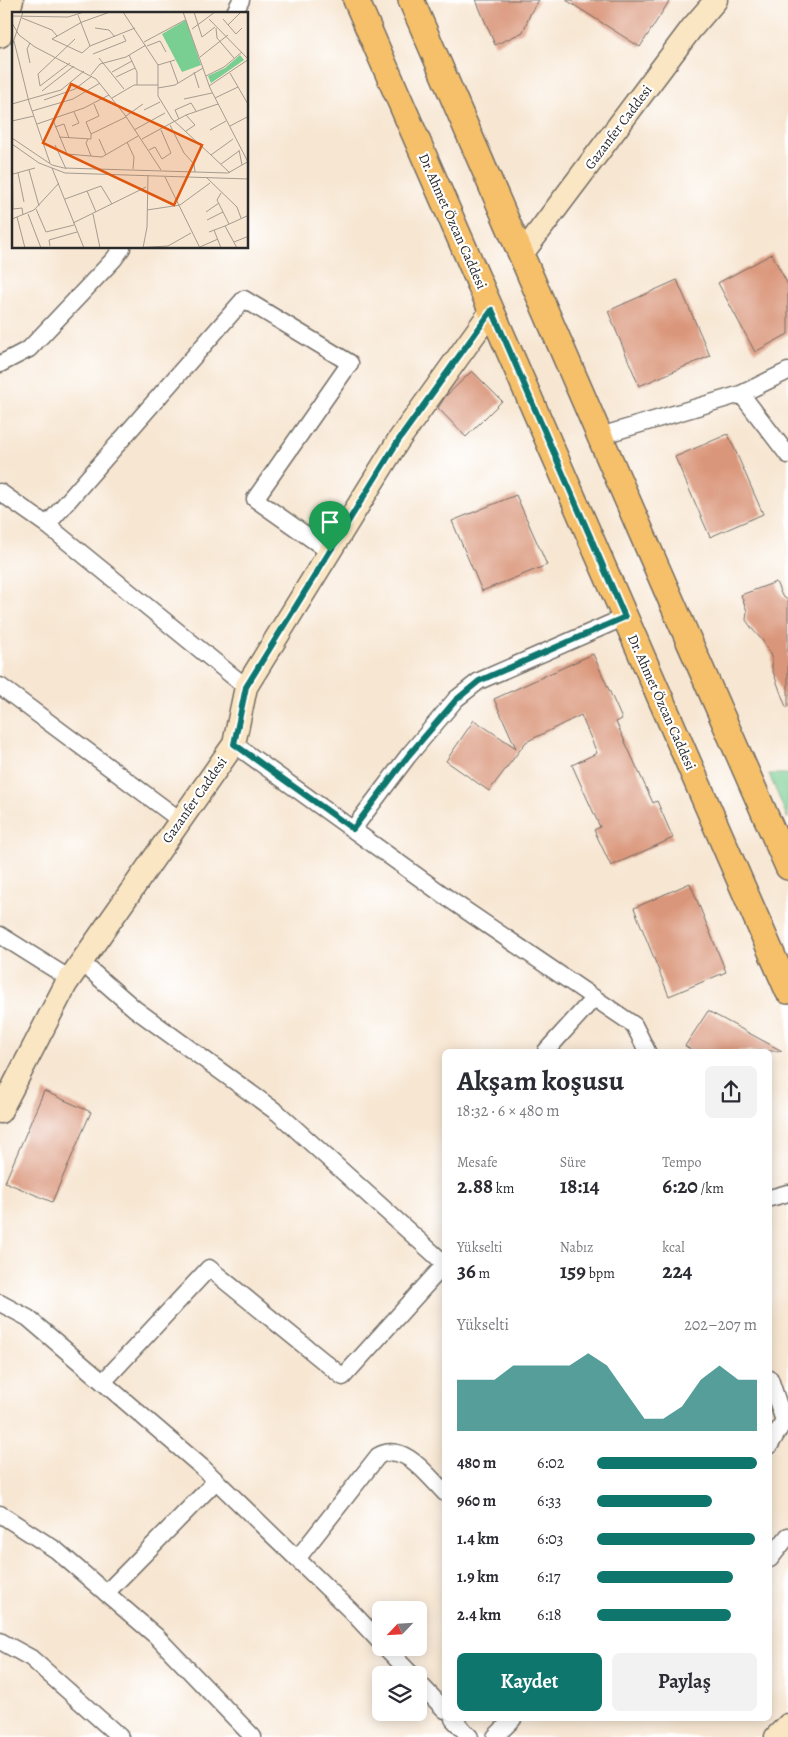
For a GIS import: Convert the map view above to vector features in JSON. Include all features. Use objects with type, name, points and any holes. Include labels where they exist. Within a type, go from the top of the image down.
[{"type":"main road","name":"Dr. Ahmet Özcan Caddesi","points":[[356,0],[788,991]]},
{"type":"main road","points":[[411,0],[680,624],[788,868]]},
{"type":"street","points":[[235,12],[241,0]]},
{"type":"street","name":"Gazanfer Caddesi","points":[[522,254],[691,29],[716,0]]},
{"type":"street","points":[[0,36],[7,2]]},
{"type":"street","points":[[0,364],[29,349],[121,249]]},
{"type":"street","points":[[47,525],[244,300],[350,363],[255,499],[330,552]]},
{"type":"street","name":"Gazanfer Caddesi","points":[[0,1112],[75,970],[234,744],[246,687],[398,441],[492,310]]},
{"type":"street","points":[[600,436],[741,394],[788,371]]},
{"type":"street","points":[[741,394],[788,454]]},
{"type":"street","points":[[0,492],[47,525],[246,687]]},
{"type":"street","points":[[353,829],[408,756],[438,720],[456,700],[479,681],[625,617]]},
{"type":"street","points":[[0,686],[180,820]]},
{"type":"street","points":[[234,744],[449,899],[634,1025],[646,1049]]},
{"type":"street","points":[[0,934],[75,970],[135,1009],[278,1113],[442,1261]]},
{"type":"street","points":[[548,1049],[594,998]]},
{"type":"street","points":[[772,1197],[788,1193]]},
{"type":"street","points":[[103,1382],[209,1268],[343,1377],[442,1267]]},
{"type":"street","points":[[0,1303],[28,1318],[216,1481],[372,1634]]},
{"type":"street","points":[[772,1385],[784,1421],[772,1442]]},
{"type":"street","points":[[297,1559],[378,1456],[386,1452],[396,1452],[413,1461],[442,1490]]},
{"type":"street","points":[[106,1593],[216,1481]]},
{"type":"street","points":[[0,1514],[56,1550],[156,1636],[253,1737]]},
{"type":"street","points":[[772,1556],[788,1536]]},
{"type":"street","points":[[0,1641],[31,1658],[120,1737]]},
{"type":"street","points":[[394,1656],[403,1666]]},
{"type":"street","points":[[427,1691],[442,1707]]},
{"type":"street","points":[[455,1721],[470,1737]]},
{"type":"street","points":[[495,1737],[511,1721]]},
{"type":"street","points":[[776,1737],[788,1725]]},
{"type":"green space","points":[[769,774],[788,774],[788,819]]},
{"type":"building","points":[[476,0],[539,0],[531,12],[523,32],[495,45]]},
{"type":"building","points":[[566,0],[670,0],[640,47]]},
{"type":"building","points":[[772,254],[788,285],[788,334],[755,352],[718,283]]},
{"type":"building","points":[[677,280],[710,356],[639,386],[608,311]]},
{"type":"building","points":[[472,371],[502,401],[466,437],[438,408],[445,397]]},
{"type":"building","points":[[728,434],[763,514],[710,537],[675,457]]},
{"type":"building","points":[[516,495],[547,565],[482,591],[452,521]]},
{"type":"building","points":[[776,582],[782,596],[788,600],[788,707],[786,707],[772,669],[772,656],[746,620],[747,611],[741,595]]},
{"type":"building","points":[[593,654],[622,719],[616,722],[653,803],[657,801],[673,838],[611,866],[594,830],[600,827],[572,765],[597,753],[581,715],[526,742],[489,791],[446,761],[474,720],[516,748],[494,699]]},
{"type":"building","points":[[690,883],[726,972],[669,996],[634,908]]},
{"type":"building","points":[[708,1011],[782,1051],[772,1051],[772,1049],[690,1049],[685,1046]]},
{"type":"building","points":[[44,1091],[91,1112],[52,1202],[5,1182]]},
{"type":"route","points":[[492,310],[625,617],[566,641],[479,681],[456,700],[408,756],[353,829],[234,744],[246,687],[330,552],[398,441],[492,310]]}]
